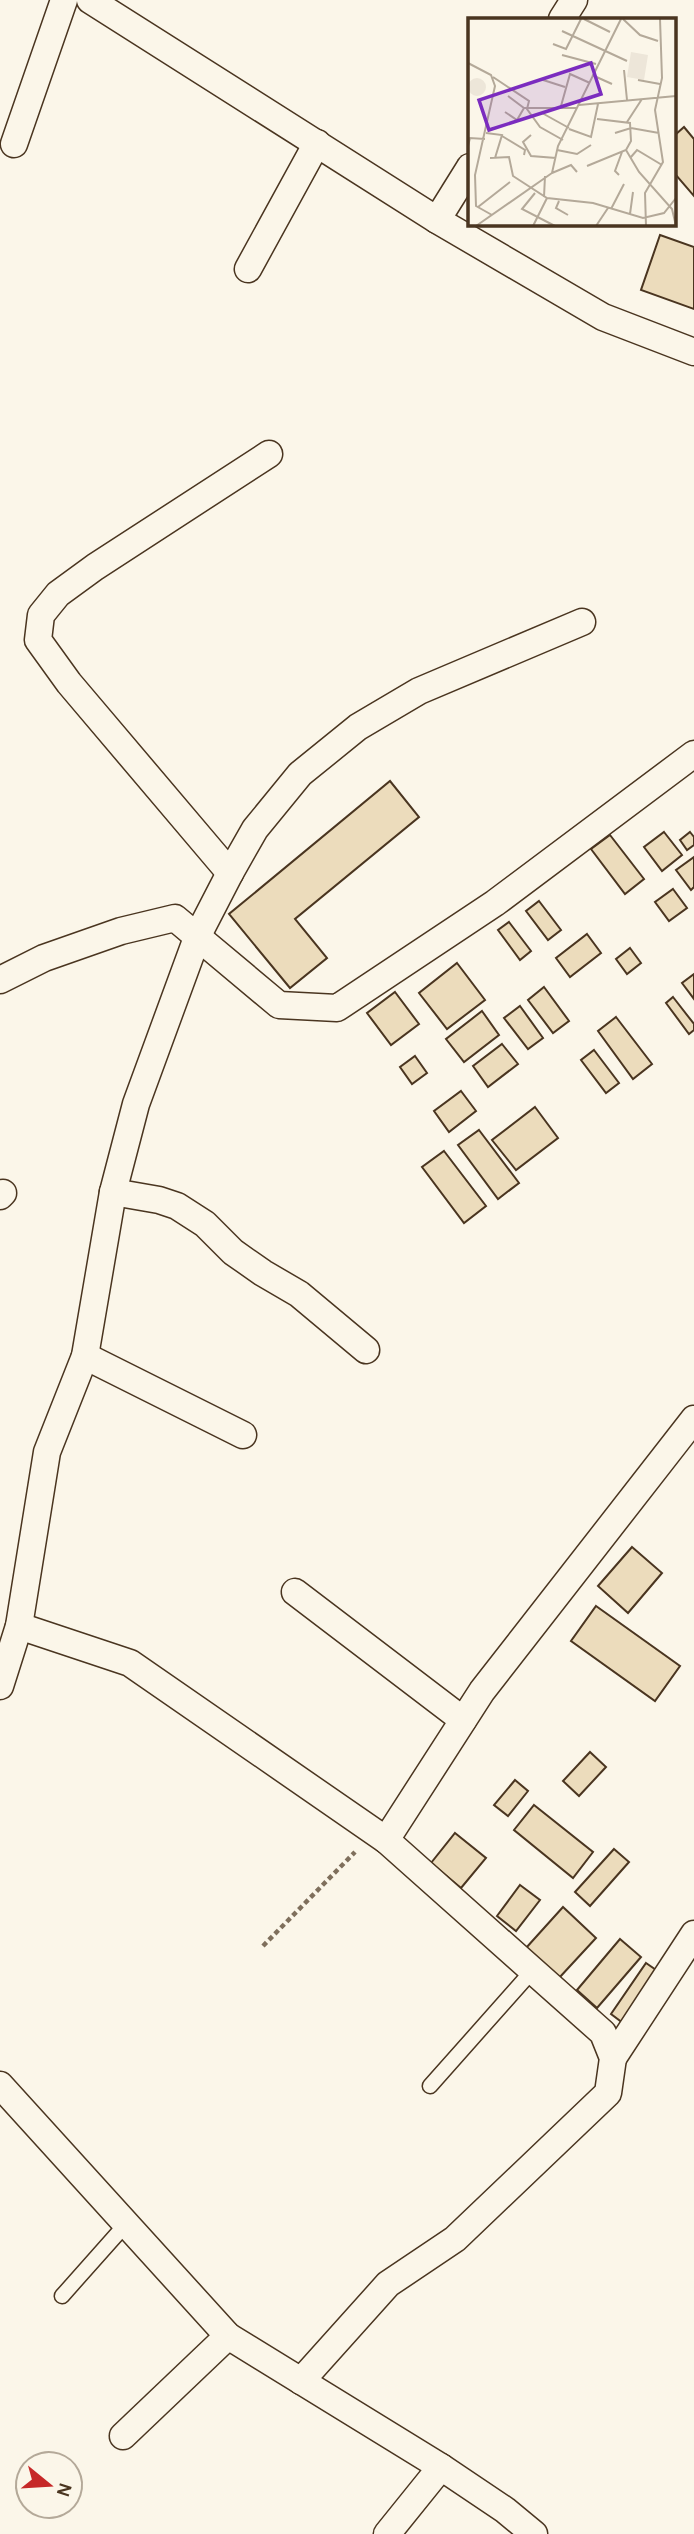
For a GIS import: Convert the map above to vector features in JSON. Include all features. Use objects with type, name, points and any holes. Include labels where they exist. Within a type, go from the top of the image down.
[{"type":"street","points":[[15,144],[64,0]]},
{"type":"street","points":[[90,0],[437,220],[603,317],[694,352]]},
{"type":"street","points":[[563,18],[574,0]]},
{"type":"street","points":[[248,269],[317,143]]},
{"type":"street","points":[[437,220],[468,170]]},
{"type":"street","points":[[230,873],[69,683],[38,640],[41,615],[58,594],[269,454]]},
{"type":"street","points":[[0,1686],[19,1626],[47,1452],[85,1356],[113,1192],[136,1104],[198,936],[230,873],[256,828],[300,774],[358,727],[419,691],[582,622]]},
{"type":"street","points":[[0,980],[44,958],[121,931],[175,918],[279,1005],[337,1008],[495,903],[694,754]]},
{"type":"street","points":[[113,1192],[177,1206],[205,1224],[233,1252],[299,1294],[366,1350]]},
{"type":"street","points":[[85,1356],[243,1435]]},
{"type":"street","points":[[380,1836],[482,1691],[694,1419]]},
{"type":"street","points":[[295,1592],[463,1720]]},
{"type":"street","points":[[19,1626],[130,1663],[380,1836],[603,2033],[613,2058]]},
{"type":"street","points":[[301,2381],[388,2284],[455,2239],[608,2093],[613,2058],[694,1934]]},
{"type":"street","points":[[0,2085],[228,2336],[441,2467],[505,2510],[534,2534]]},
{"type":"street","points":[[123,2436],[228,2336]]},
{"type":"street","points":[[387,2534],[441,2467]]},
{"type":"lane","points":[[430,2086],[533,1970]]},
{"type":"lane","points":[[62,2296],[126,2224]]},
{"type":"path","points":[[263,1946],[380,1836]]},
{"type":"building","points":[[684,127],[694,139],[694,196],[676,175],[676,134]]},
{"type":"building","points":[[660,235],[694,247],[694,309],[641,290]]},
{"type":"building","points":[[390,781],[419,817],[295,919],[327,958],[290,988],[229,914]]},
{"type":"building","points":[[664,832],[682,855],[662,871],[644,847]]},
{"type":"building","points":[[690,832],[694,837],[694,845],[687,850],[680,840]]},
{"type":"building","points":[[610,835],[644,879],[625,894],[591,849]]},
{"type":"building","points":[[694,857],[694,887],[691,890],[676,870]]},
{"type":"building","points":[[673,889],[687,908],[669,921],[655,902]]},
{"type":"building","points":[[539,901],[561,930],[548,940],[526,911]]},
{"type":"building","points":[[509,922],[531,951],[520,960],[498,930]]},
{"type":"building","points":[[587,934],[601,953],[570,977],[556,958]]},
{"type":"building","points":[[630,948],[641,963],[627,974],[616,959]]},
{"type":"building","points":[[457,963],[485,1000],[447,1029],[419,993]]},
{"type":"building","points":[[694,974],[694,999],[682,983]]},
{"type":"building","points":[[544,987],[569,1021],[553,1033],[528,1000]]},
{"type":"building","points":[[395,992],[419,1024],[391,1045],[367,1013]]},
{"type":"building","points":[[673,997],[694,1024],[694,1030],[689,1034],[666,1003]]},
{"type":"building","points":[[520,1006],[543,1038],[528,1049],[504,1018]]},
{"type":"building","points":[[482,1011],[499,1035],[464,1062],[446,1039]]},
{"type":"building","points":[[616,1017],[652,1064],[633,1079],[598,1031]]},
{"type":"building","points":[[502,1044],[518,1064],[488,1087],[473,1066]]},
{"type":"building","points":[[594,1050],[619,1083],[606,1093],[581,1060]]},
{"type":"building","points":[[415,1056],[427,1073],[412,1084],[400,1067]]},
{"type":"building","points":[[461,1091],[476,1111],[449,1132],[434,1111]]},
{"type":"building","points":[[535,1107],[558,1138],[516,1170],[492,1140]]},
{"type":"building","points":[[479,1130],[519,1183],[498,1199],[458,1145]]},
{"type":"building","points":[[444,1151],[486,1206],[464,1223],[422,1167]]},
{"type":"building","points":[[632,1547],[662,1573],[628,1613],[598,1586]]},
{"type":"building","points":[[596,1606],[680,1666],[655,1701],[571,1641]]},
{"type":"building","points":[[590,1752],[606,1767],[579,1796],[563,1781]]},
{"type":"building","points":[[515,1780],[528,1791],[508,1816],[494,1805]]},
{"type":"building","points":[[534,1805],[593,1852],[573,1878],[514,1830]]},
{"type":"building","points":[[455,1833],[486,1858],[461,1888],[431,1863]]},
{"type":"building","points":[[614,1849],[629,1862],[590,1906],[575,1892]]},
{"type":"building","points":[[520,1885],[540,1900],[516,1931],[497,1916]]},
{"type":"building","points":[[563,1907],[596,1938],[559,1978],[526,1948]]},
{"type":"building","points":[[620,1939],[641,1957],[597,2008],[577,1990]]},
{"type":"building","points":[[646,1963],[659,1972],[623,2023],[611,2014]]}]
